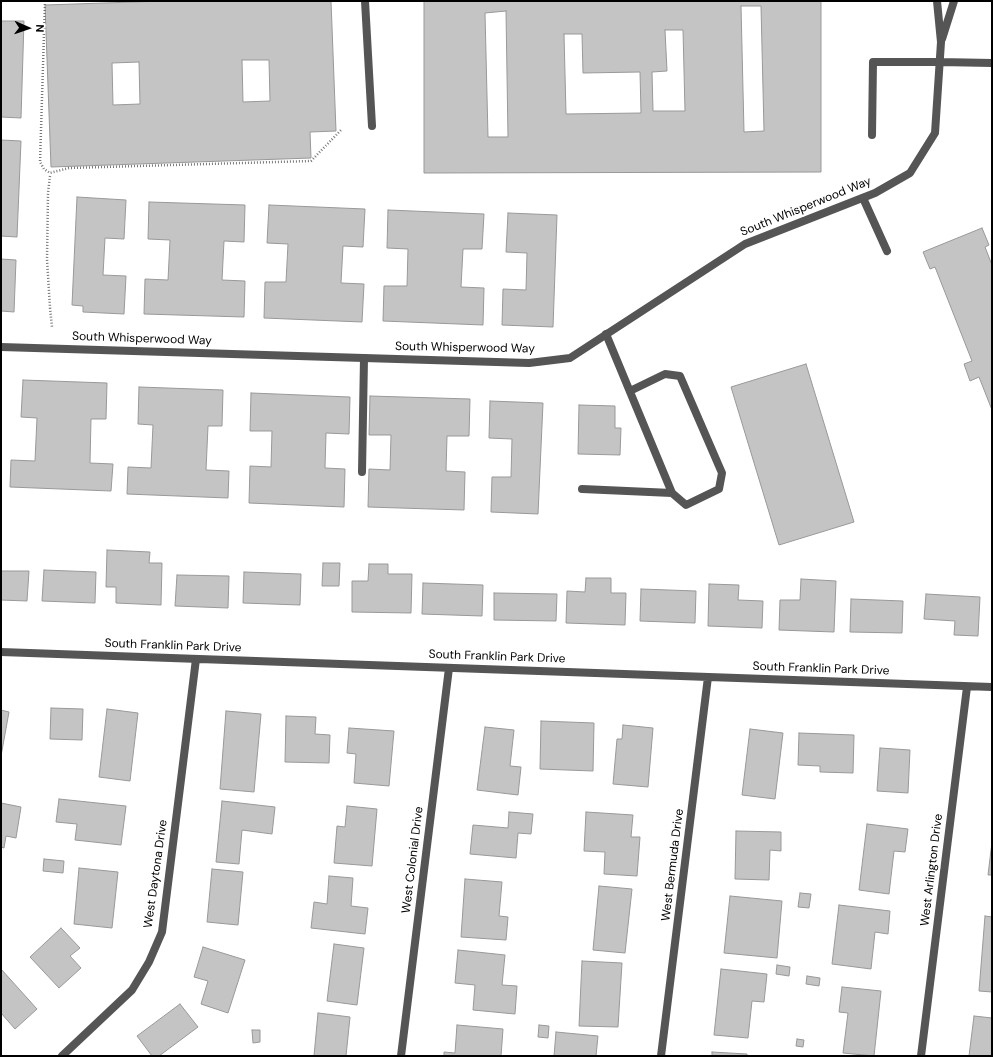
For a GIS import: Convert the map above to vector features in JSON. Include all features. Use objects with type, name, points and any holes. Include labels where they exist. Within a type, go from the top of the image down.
[{"type":"street","points":[[365,1],[372,126]]},
{"type":"street","name":"South Whisperwood Way","points":[[1,347],[529,362],[570,358],[745,244],[875,193],[910,173],[935,133],[941,42],[936,1]]},
{"type":"street","name":"South Whisperwood Way","points":[[941,42],[954,1]]},
{"type":"street","points":[[872,135],[873,62],[992,63]]},
{"type":"street","points":[[863,198],[887,251]]},
{"type":"street","points":[[606,334],[672,493],[686,504],[719,489],[722,473],[680,376],[665,374],[630,391]]},
{"type":"street","points":[[362,472],[364,358]]},
{"type":"street","points":[[582,489],[672,493]]},
{"type":"street","name":"South Franklin Park Drive","points":[[1,652],[992,688]]},
{"type":"street","name":"West Daytona Drive","points":[[62,1056],[132,990],[149,962],[162,932],[196,659]]},
{"type":"street","name":"West Colonial Drive","points":[[401,1056],[449,668]]},
{"type":"street","name":"West Bermuda Drive","points":[[661,1056],[708,677]]},
{"type":"street","name":"West Arlington Drive","points":[[921,1056],[967,687]]},
{"type":"path","points":[[45,1],[40,162],[44,169],[50,173],[69,168],[310,161],[342,129]]},
{"type":"path","points":[[50,176],[48,194],[47,259],[52,327]]},
{"type":"building","points":[[163,1],[331,1],[336,131],[310,132],[311,158],[51,167],[45,5]],"holes":[[[242,60],[269,60],[270,101],[243,102]],[[139,62],[140,104],[113,105],[112,63]]]},
{"type":"building","points":[[424,1],[821,1],[821,172],[424,173]],"holes":[[[741,6],[761,6],[764,131],[744,132]],[[506,11],[508,137],[488,137],[485,13]],[[665,30],[683,30],[685,111],[653,111],[652,72],[667,71]],[[564,34],[582,34],[583,73],[640,72],[641,113],[566,114]]]},
{"type":"building","points":[[1,21],[24,21],[21,118],[1,117]]},
{"type":"building","points":[[1,140],[21,141],[17,237],[1,236]]},
{"type":"building","points":[[77,197],[126,200],[124,239],[105,238],[103,275],[126,276],[124,314],[83,312],[83,306],[72,305]]},
{"type":"building","points":[[149,202],[245,205],[244,242],[224,241],[222,280],[245,281],[244,317],[144,314],[145,279],[168,280],[170,240],[148,239]]},
{"type":"building","points":[[269,205],[365,209],[363,247],[343,246],[341,283],[364,284],[362,322],[264,318],[265,282],[286,282],[288,244],[267,243]]},
{"type":"building","points":[[388,210],[484,214],[482,249],[463,249],[461,287],[484,288],[483,325],[383,321],[384,286],[407,286],[408,249],[387,248]]},
{"type":"building","points":[[508,213],[557,215],[553,327],[502,325],[503,289],[526,290],[527,253],[506,252]]},
{"type":"building","points":[[982,228],[989,245],[985,247],[992,265],[992,410],[979,377],[970,381],[964,364],[972,361],[935,267],[930,269],[923,252]]},
{"type":"building","points":[[1,259],[16,260],[14,312],[1,311]]},
{"type":"building","points":[[806,364],[854,522],[779,545],[731,387]]},
{"type":"building","points":[[23,380],[107,383],[106,419],[91,419],[90,463],[113,464],[111,491],[10,487],[11,460],[35,461],[37,418],[21,417]]},
{"type":"building","points":[[139,387],[223,390],[222,426],[208,426],[206,470],[229,471],[228,498],[127,494],[128,467],[151,468],[153,425],[138,424]]},
{"type":"building","points":[[251,393],[350,397],[349,434],[326,433],[325,468],[345,469],[344,507],[249,503],[250,466],[271,467],[272,431],[250,431]]},
{"type":"building","points":[[370,396],[470,399],[469,436],[447,436],[446,471],[465,472],[464,510],[368,507],[369,469],[390,470],[391,435],[369,435]]},
{"type":"building","points":[[490,401],[543,403],[538,514],[491,512],[492,477],[511,477],[512,439],[489,438]]},
{"type":"building","points":[[579,405],[615,406],[615,428],[621,428],[620,455],[578,454]]},
{"type":"building","points":[[107,550],[150,552],[149,563],[162,563],[161,605],[116,603],[116,587],[106,587]]},
{"type":"building","points":[[323,563],[340,563],[339,586],[322,586]]},
{"type":"building","points":[[369,564],[388,564],[388,574],[412,574],[411,613],[352,612],[352,581],[368,581]]},
{"type":"building","points":[[44,570],[96,572],[95,603],[42,601]]},
{"type":"building","points":[[1,571],[29,571],[27,601],[1,600]]},
{"type":"building","points":[[244,572],[301,574],[300,605],[243,603]]},
{"type":"building","points":[[177,575],[229,576],[228,608],[175,606]]},
{"type":"building","points":[[586,578],[611,578],[611,593],[626,593],[625,625],[566,623],[567,591],[585,592]]},
{"type":"building","points":[[801,579],[836,581],[834,632],[779,630],[780,600],[800,600]]},
{"type":"building","points":[[423,583],[483,585],[482,616],[422,614]]},
{"type":"building","points":[[709,584],[739,585],[738,600],[763,601],[762,628],[708,626]]},
{"type":"building","points":[[641,589],[696,591],[695,623],[640,621]]},
{"type":"building","points":[[494,593],[557,594],[556,621],[494,620]]},
{"type":"building","points":[[926,594],[980,597],[978,636],[954,635],[955,621],[924,619]]},
{"type":"building","points":[[851,599],[903,601],[902,633],[850,632]]},
{"type":"building","points":[[51,708],[83,709],[82,740],[50,739]]},
{"type":"building","points":[[107,709],[138,713],[130,781],[99,777]]},
{"type":"building","points":[[1,710],[9,712],[1,756]]},
{"type":"building","points":[[226,711],[261,714],[254,792],[220,789]]},
{"type":"building","points":[[286,716],[316,717],[315,734],[330,735],[329,763],[285,762]]},
{"type":"building","points":[[541,721],[594,723],[593,771],[540,769]]},
{"type":"building","points":[[623,725],[653,728],[648,787],[613,784],[617,739],[622,739]]},
{"type":"building","points":[[485,727],[514,730],[510,766],[521,767],[518,795],[477,790]]},
{"type":"building","points":[[349,728],[394,731],[389,786],[354,783],[356,754],[347,753]]},
{"type":"building","points":[[750,729],[783,733],[775,799],[742,795]]},
{"type":"building","points":[[799,733],[854,735],[853,773],[820,772],[820,766],[798,765]]},
{"type":"building","points":[[880,748],[910,750],[908,793],[877,791]]},
{"type":"building","points":[[59,799],[126,806],[121,845],[75,840],[77,824],[56,822]]},
{"type":"building","points":[[222,801],[275,807],[272,834],[242,830],[239,864],[216,862]]},
{"type":"building","points":[[1,803],[21,807],[16,838],[6,836],[4,848],[1,847]]},
{"type":"building","points":[[347,806],[377,809],[372,866],[334,863],[337,826],[345,827]]},
{"type":"building","points":[[509,812],[533,814],[531,834],[518,833],[516,858],[470,854],[473,825],[508,828]]},
{"type":"building","points":[[586,812],[633,815],[631,837],[640,837],[637,876],[604,874],[605,852],[584,851]]},
{"type":"building","points":[[867,824],[908,829],[905,852],[894,851],[889,894],[859,890]]},
{"type":"building","points":[[736,831],[781,832],[781,851],[770,850],[769,880],[735,879]]},
{"type":"building","points":[[992,842],[992,875],[988,875]]},
{"type":"building","points":[[44,859],[64,861],[63,873],[43,871]]},
{"type":"building","points":[[79,868],[118,872],[112,928],[74,924]]},
{"type":"building","points":[[212,869],[243,872],[238,925],[207,922]]},
{"type":"building","points":[[329,876],[353,878],[351,906],[368,908],[365,934],[311,928],[314,902],[327,904]]},
{"type":"building","points":[[465,879],[502,882],[499,916],[508,917],[506,940],[461,937]]},
{"type":"building","points":[[599,886],[632,889],[625,953],[593,950]]},
{"type":"building","points":[[800,893],[811,894],[809,908],[798,907]]},
{"type":"building","points":[[730,896],[782,901],[777,958],[724,953]]},
{"type":"building","points":[[839,905],[890,911],[888,934],[875,932],[871,969],[832,964]]},
{"type":"building","points":[[985,916],[992,917],[992,992],[979,991]]},
{"type":"building","points":[[61,928],[80,948],[70,956],[81,968],[59,988],[30,957]]},
{"type":"building","points":[[334,944],[364,948],[357,1005],[327,1001]]},
{"type":"building","points":[[203,947],[245,960],[228,1013],[201,1004],[208,981],[194,977]]},
{"type":"building","points":[[458,950],[505,955],[502,985],[517,986],[515,1014],[473,1010],[475,985],[455,983]]},
{"type":"building","points":[[582,961],[622,963],[618,1027],[579,1026]]},
{"type":"building","points":[[777,965],[790,967],[789,976],[776,974]]},
{"type":"building","points":[[1,969],[37,1009],[15,1029],[1,1013]]},
{"type":"building","points":[[721,969],[767,974],[764,1002],[752,1001],[748,1038],[714,1035]]},
{"type":"building","points":[[807,976],[820,978],[819,986],[806,984]]},
{"type":"building","points":[[842,987],[881,991],[874,1056],[843,1053],[848,1013],[839,1012]]},
{"type":"building","points":[[180,1004],[198,1027],[159,1056],[152,1056],[137,1036]]},
{"type":"building","points":[[318,1013],[350,1017],[346,1056],[314,1056]]},
{"type":"building","points":[[974,1016],[992,1018],[992,1056],[969,1056]]},
{"type":"building","points":[[457,1025],[503,1029],[501,1056],[444,1056],[444,1052],[455,1053]]},
{"type":"building","points":[[539,1025],[549,1026],[548,1038],[538,1037]]},
{"type":"building","points":[[252,1030],[260,1030],[260,1042],[253,1043]]},
{"type":"building","points":[[556,1032],[598,1036],[596,1056],[554,1056]]},
{"type":"building","points":[[797,1039],[804,1040],[803,1047],[796,1046]]},
{"type":"building","points":[[712,1052],[747,1054],[747,1056],[712,1056]]}]
